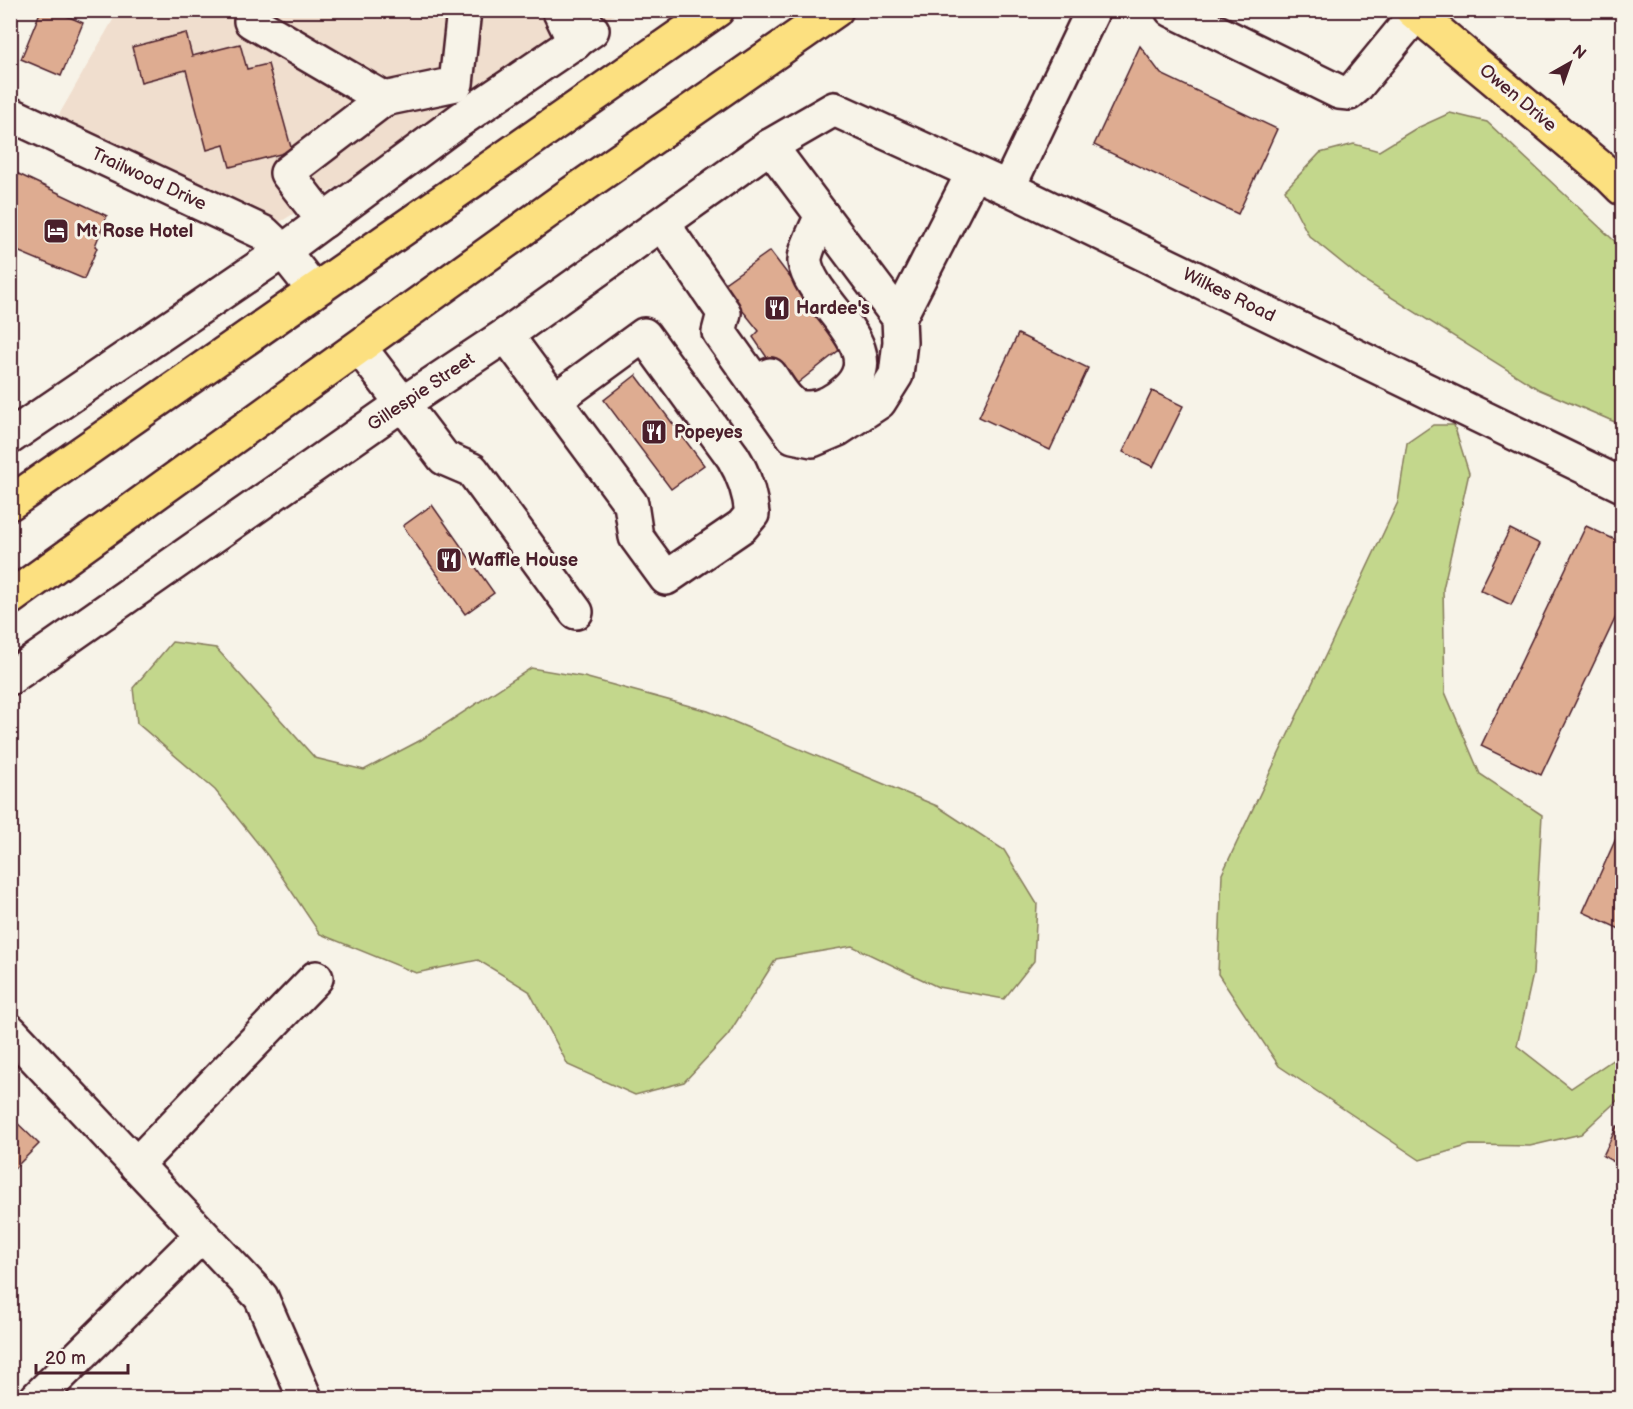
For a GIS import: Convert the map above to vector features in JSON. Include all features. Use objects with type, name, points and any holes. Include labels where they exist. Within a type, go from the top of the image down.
[{"type":"main road","points":[[10,598],[570,195],[836,10]]},
{"type":"main road","name":"Owen Drive","points":[[1414,12],[1623,188]]},
{"type":"main road","points":[[10,503],[314,291],[702,15]]},
{"type":"street","points":[[324,221],[287,173],[384,99],[456,84],[464,10]]},
{"type":"street","points":[[15,424],[283,251],[460,120],[584,37],[559,10]]},
{"type":"street","points":[[1008,188],[1093,10]]},
{"type":"street","points":[[1172,10],[1339,92],[1349,93],[1414,12]]},
{"type":"street","points":[[251,21],[384,99]]},
{"type":"street","name":"Wilkes Road","points":[[834,109],[1008,188],[1623,485]]},
{"type":"street","name":"Gillespie Street","points":[[10,678],[402,404],[506,335],[770,146],[834,109]]},
{"type":"street","name":"Trailwood Drive","points":[[10,114],[264,233],[283,251],[314,291]]},
{"type":"street","points":[[770,146],[899,318]]},
{"type":"street","points":[[724,313],[719,332],[793,436],[812,440],[838,429],[879,402],[896,375],[900,342],[899,318],[973,173]]},
{"type":"street","points":[[663,224],[785,397],[797,407],[813,408],[835,400],[854,383],[862,362],[854,338],[807,273],[804,259],[822,215]]},
{"type":"street","points":[[506,335],[631,504],[636,537],[666,578],[742,526],[752,514],[751,499],[744,476],[733,457],[644,335],[555,400]]},
{"type":"street","points":[[360,348],[444,458],[472,470],[576,612]]},
{"type":"street","points":[[136,1165],[316,978]]},
{"type":"street","points":[[10,1031],[261,1297],[305,1398]]},
{"type":"street","points":[[37,1398],[202,1235]]},
{"type":"shaded area","points":[[118,11],[620,11],[277,224],[56,120]]},
{"type":"green space","points":[[1450,113],[1487,122],[1622,248],[1622,425],[1538,389],[1362,279],[1309,236],[1285,190],[1320,153],[1354,144],[1379,151],[1415,129]]},
{"type":"green space","points":[[1433,425],[1454,425],[1469,473],[1443,589],[1445,692],[1480,774],[1542,815],[1533,974],[1517,1046],[1571,1088],[1614,1059],[1622,1011],[1622,1096],[1581,1134],[1530,1146],[1470,1145],[1420,1160],[1279,1066],[1218,974],[1222,874],[1398,502],[1407,443]]},
{"type":"green space","points":[[172,642],[216,648],[315,758],[364,770],[421,740],[531,668],[584,677],[708,711],[937,806],[1004,850],[1037,904],[1034,961],[1004,999],[938,987],[852,946],[776,959],[728,1035],[684,1082],[635,1095],[568,1065],[529,991],[478,960],[416,973],[320,934],[268,856],[215,790],[137,723],[133,688]]},
{"type":"building","points":[[41,10],[53,10],[83,23],[61,76],[21,59]]},
{"type":"building","points":[[186,33],[192,56],[240,44],[247,69],[268,64],[292,151],[230,167],[224,145],[207,150],[186,70],[141,82],[132,47]]},
{"type":"building","points":[[1140,46],[1161,74],[1277,129],[1238,214],[1094,145]]},
{"type":"building","name":"Mt Rose Hotel","points":[[10,170],[107,216],[84,279],[10,248]]},
{"type":"building","name":"Hardee's","points":[[770,251],[843,347],[789,390],[753,337],[759,331],[722,285]]},
{"type":"building","points":[[1018,334],[1088,368],[1050,450],[979,417]]},
{"type":"building","name":"Popeyes","points":[[636,375],[704,465],[671,489],[604,400]]},
{"type":"building","points":[[1152,391],[1183,406],[1153,467],[1123,452]]},
{"type":"building","name":"Waffle House","points":[[432,505],[494,593],[465,614],[403,526]]},
{"type":"building","points":[[1586,526],[1622,543],[1622,604],[1541,775],[1481,746]]},
{"type":"building","points":[[1510,529],[1540,544],[1511,605],[1480,590]]},
{"type":"building","points":[[1622,825],[1622,930],[1583,912]]},
{"type":"building","points":[[10,1116],[39,1144],[10,1173]]},
{"type":"building","points":[[1617,1126],[1622,1128],[1622,1166],[1603,1156]]},
{"type":"place","name":"Mt Rose Hotel","points":[[56,231]]},
{"type":"place","name":"Hardee's","points":[[777,308]]},
{"type":"place","name":"Popeyes","points":[[654,432]]},
{"type":"place","name":"Waffle House","points":[[449,560]]}]
